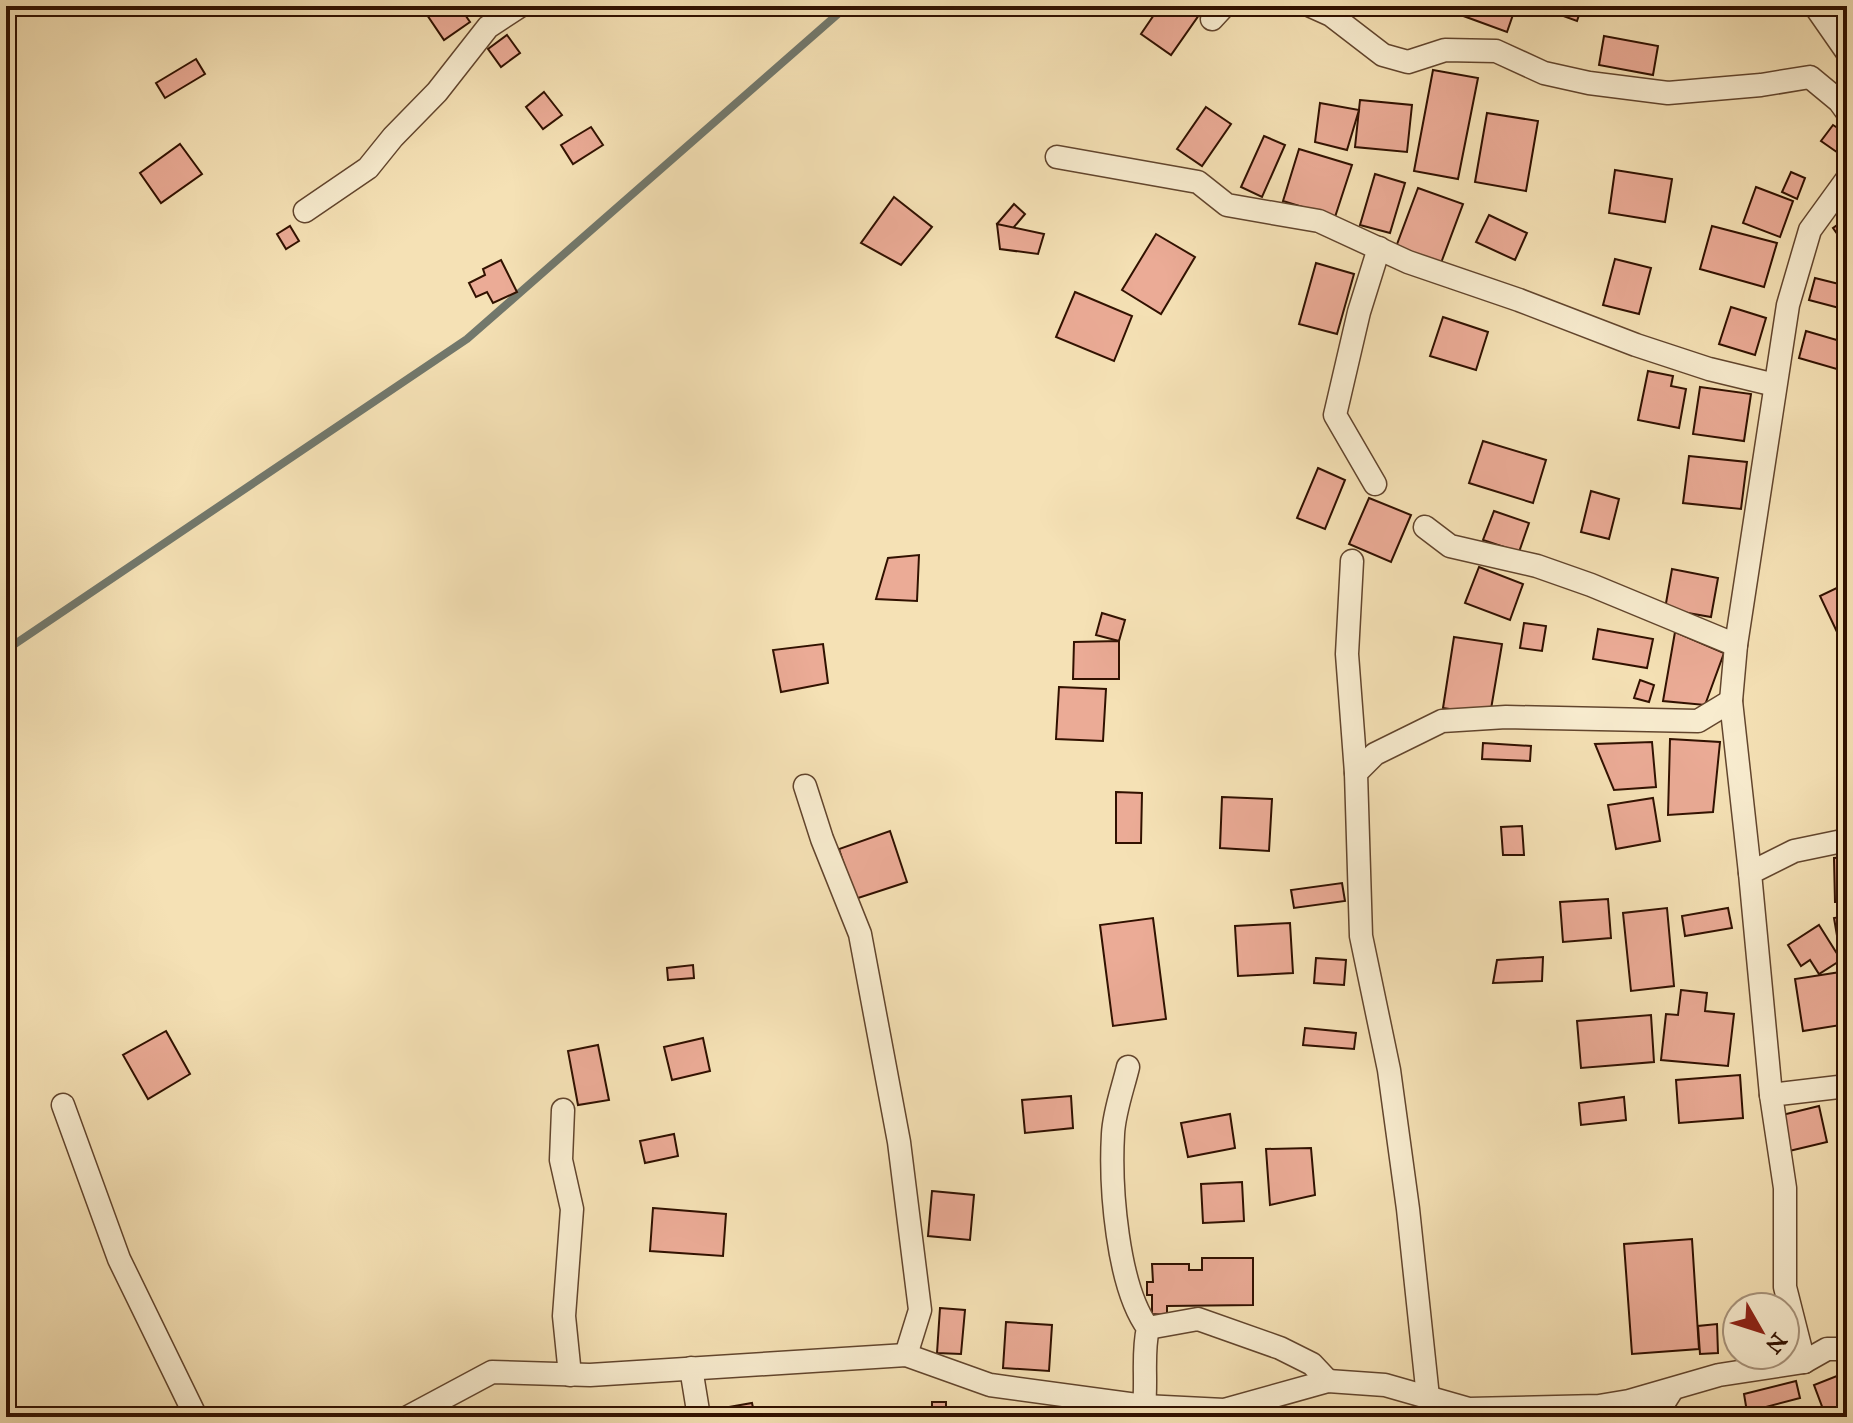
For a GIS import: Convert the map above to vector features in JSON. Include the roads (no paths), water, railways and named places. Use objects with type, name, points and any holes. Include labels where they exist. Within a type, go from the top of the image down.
[{"type":"street","points":[[305,211],[368,168],[437,92],[488,27],[520,6]]},
{"type":"street","points":[[1311,6],[1331,15],[1383,55],[1408,62],[1445,50],[1496,51],[1544,73],[1589,83],[1668,93],[1761,85],[1810,77],[1839,101],[1847,112]]},
{"type":"street","points":[[1821,8],[1847,52]]},
{"type":"street","points":[[1057,157],[1198,182],[1227,205],[1319,221],[1408,262],[1636,345],[1709,369],[1775,385]]},
{"type":"street","points":[[1804,1362],[1785,1287],[1785,1188],[1771,1095],[1731,701],[1736,645],[1788,305],[1810,230],[1847,179]]},
{"type":"street","points":[[1375,484],[1335,415],[1359,312],[1379,248]]},
{"type":"street","points":[[1425,527],[1450,546],[1537,566],[1736,645]]},
{"type":"street","points":[[1352,561],[1347,654],[1356,773],[1361,936],[1389,1070],[1408,1209],[1428,1397]]},
{"type":"street","points":[[1356,773],[1375,754],[1442,721],[1506,717],[1698,721],[1731,701]]},
{"type":"street","points":[[805,786],[822,839],[860,934],[899,1142],[920,1310],[906,1355]]},
{"type":"street","points":[[1750,873],[1794,851],[1847,840]]},
{"type":"street","points":[[1128,1067],[1113,1131],[1114,1209],[1121,1252],[1140,1317],[1148,1328],[1144,1346],[1147,1379],[1144,1406]]},
{"type":"street","points":[[1771,1095],[1847,1086]]},
{"type":"street","points":[[63,1105],[119,1259],[196,1417]]},
{"type":"street","points":[[563,1110],[561,1160],[572,1209],[564,1316],[570,1375]]},
{"type":"street","points":[[1148,1328],[1198,1319],[1280,1348],[1312,1364],[1328,1381]]},
{"type":"street","points":[[408,1417],[492,1372],[570,1375],[906,1355],[990,1385],[1144,1406],[1224,1410],[1328,1381],[1385,1385],[1469,1409],[1599,1406],[1672,1390],[1719,1375],[1804,1362],[1827,1349],[1847,1349]]},
{"type":"street","points":[[691,1368],[699,1417]]},
{"type":"street","points":[[1655,1417],[1672,1390]]},
{"type":"waterway","points":[[6,650],[467,339],[847,6]]}]
